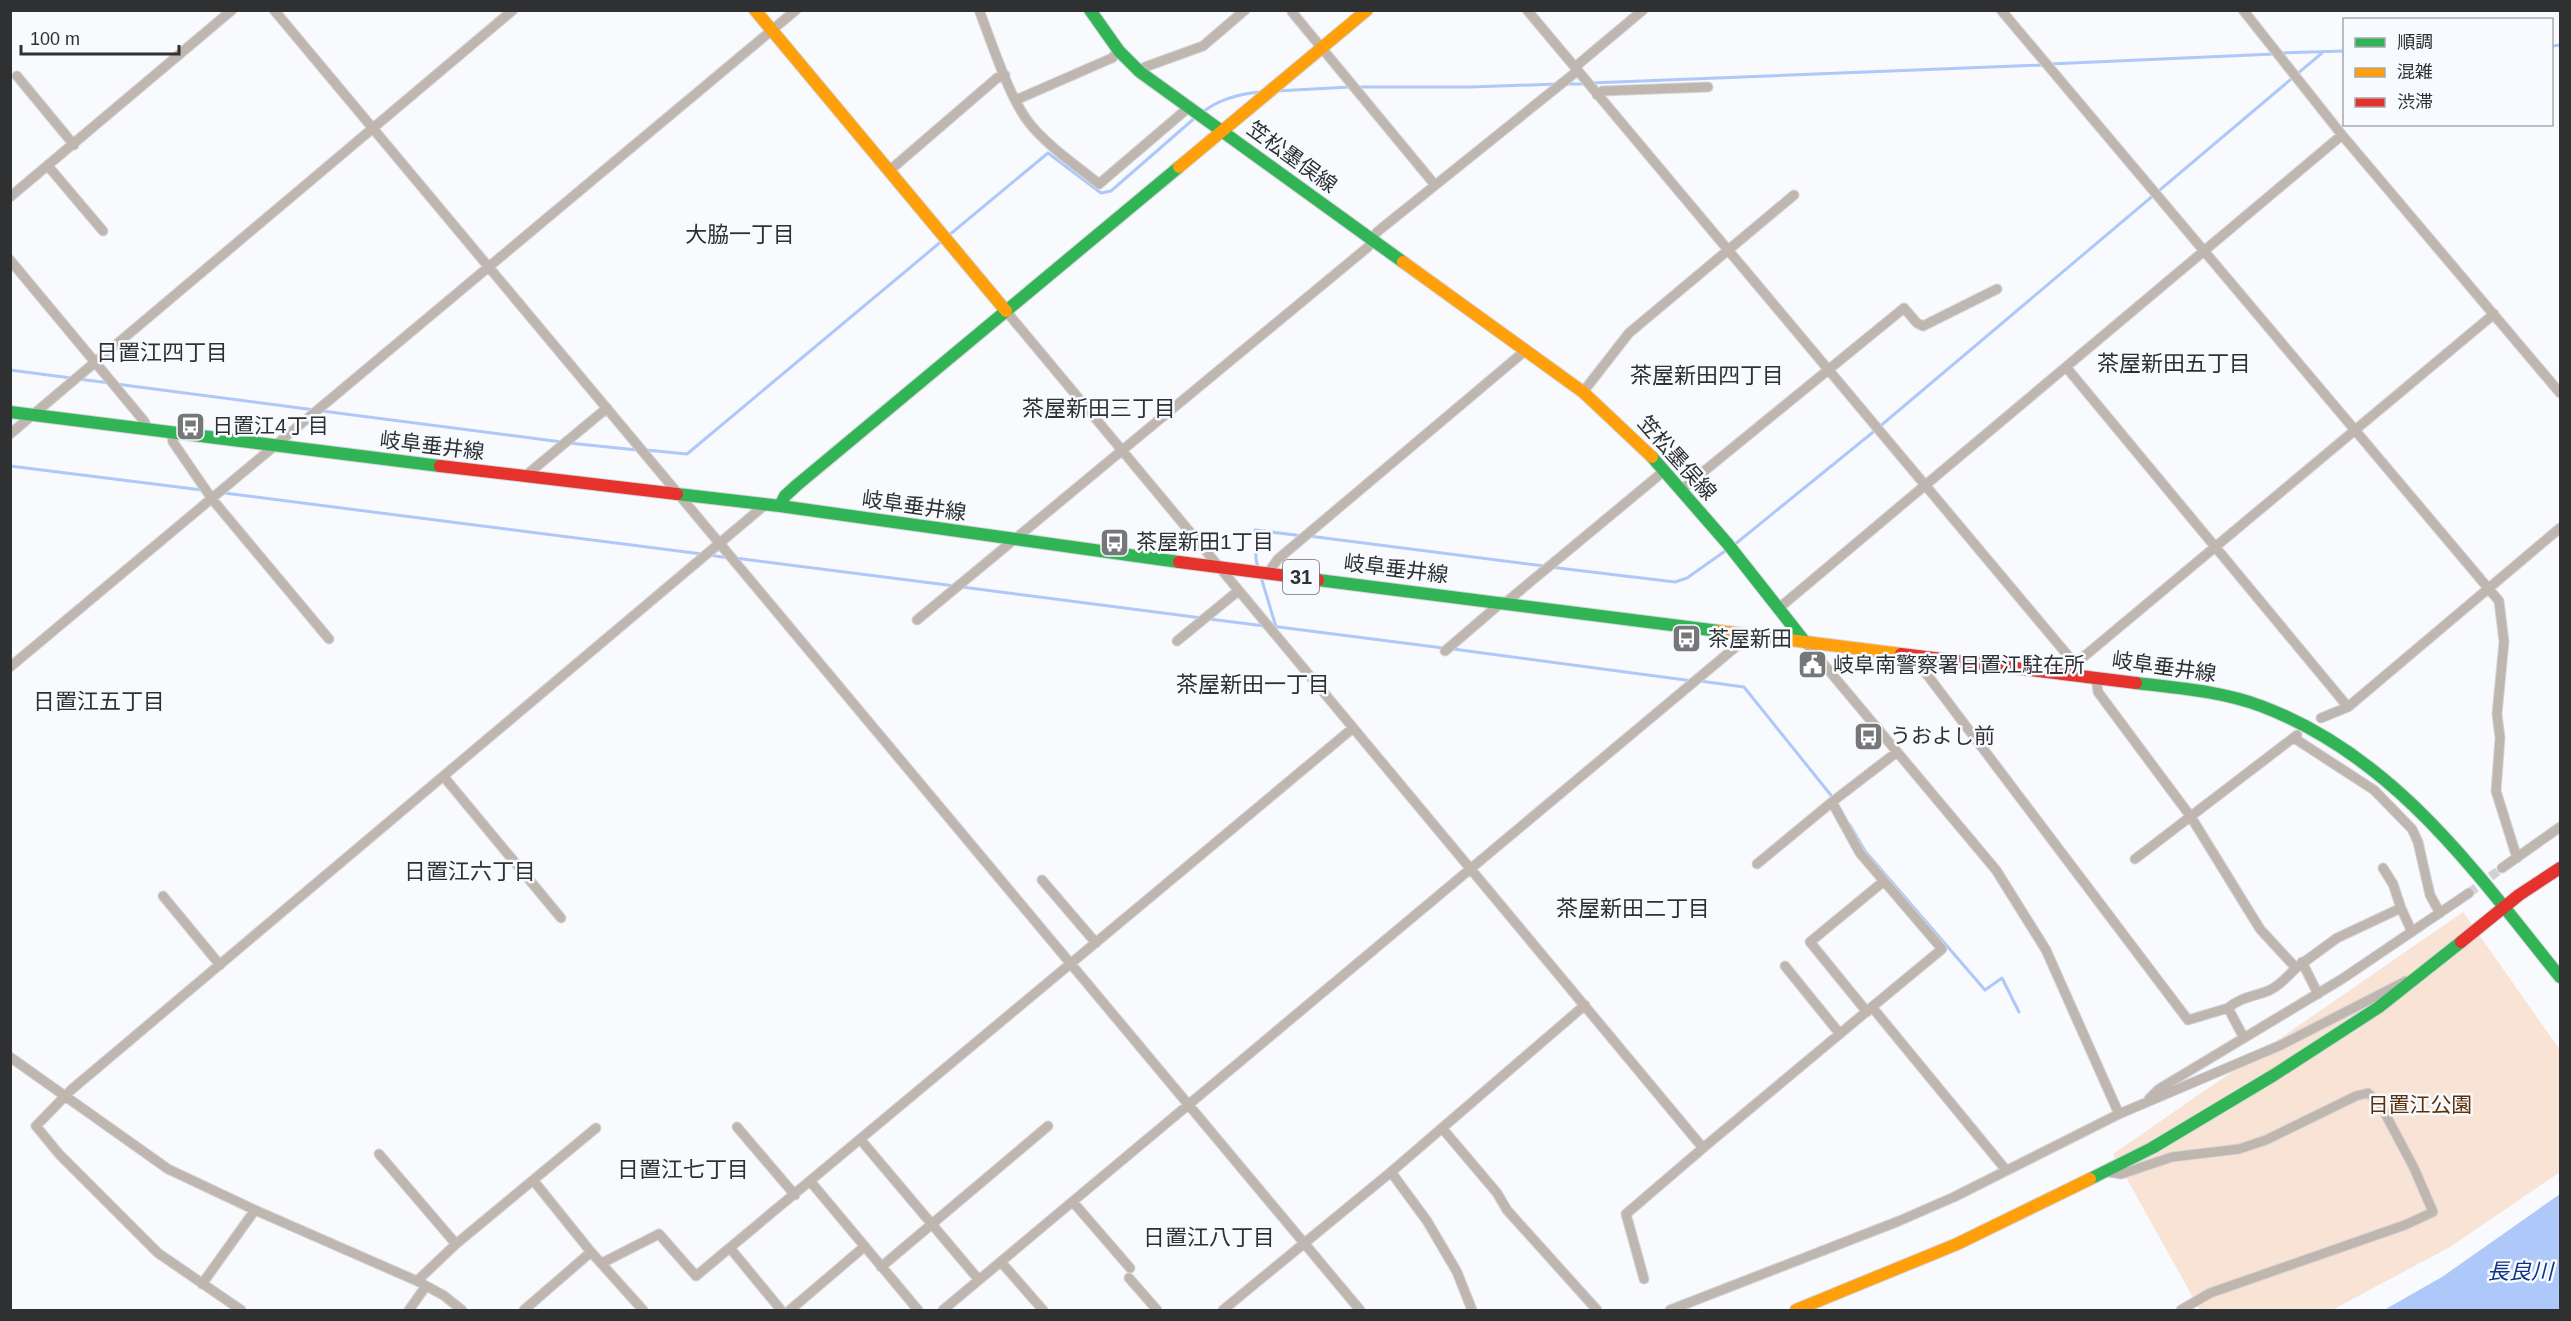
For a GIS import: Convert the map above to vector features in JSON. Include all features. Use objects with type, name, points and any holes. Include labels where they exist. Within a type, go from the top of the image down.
[{"type":"main road","points":[[755,10],[1006,311]]},
{"type":"main road","points":[[1090,10],[1119,51],[1140,72],[1222,131],[1367,10]]},
{"type":"main road","name":"笠松墨俣線","points":[[780,506],[785,496],[797,485],[1222,131],[1526,350],[1583,392],[1616,420],[1682,490],[1805,642]]},
{"type":"main road","name":"岐阜垂井線","points":[[10,412],[524,477],[766,504],[1013,540],[1913,656],[2074,669],[2096,677],[2184,688],[2240,700],[2277,712],[2323,734],[2349,750],[2404,796],[2469,863],[2560,977]]},
{"type":"main road","points":[[1796,1311],[1957,1244],[2152,1148],[2274,1075],[2379,1007],[2509,911],[2560,868]]},
{"type":"street","points":[[10,197],[232,10]]},
{"type":"street","points":[[274,10],[1360,1311]]},
{"type":"street","points":[[10,434],[513,10]]},
{"type":"street","points":[[10,667],[796,10]]},
{"type":"street","points":[[979,10],[1005,75],[1028,122],[1042,138],[1099,184],[1188,108]]},
{"type":"street","points":[[1140,72],[1145,67],[1203,46],[1245,10]]},
{"type":"street","points":[[1527,10],[2074,669],[2494,314]]},
{"type":"street","points":[[917,620],[1122,453],[1368,247],[1377,232],[1576,69],[1643,10]]},
{"type":"street","points":[[2243,10],[2342,135],[2560,393]]},
{"type":"street","points":[[1292,11],[1435,185]]},
{"type":"street","points":[[2007,12],[2204,251],[2499,601],[2504,642],[2497,714],[2500,738],[2496,791],[2517,858]]},
{"type":"street","points":[[1016,100],[1112,58],[1119,51]]},
{"type":"street","points":[[889,171],[997,78],[1005,75]]},
{"type":"street","points":[[17,76],[74,145]]},
{"type":"street","points":[[1597,94],[1602,91],[1708,87]]},
{"type":"street","points":[[1779,608],[2342,135]]},
{"type":"street","points":[[48,166],[104,231]]},
{"type":"street","points":[[1583,392],[1629,333],[1794,195]]},
{"type":"street","points":[[10,260],[144,421],[148,429]]},
{"type":"street","points":[[1682,490],[1904,308],[1917,323],[1923,326],[1997,289]]},
{"type":"street","points":[[1006,311],[1703,1148]]},
{"type":"street","points":[[1269,573],[1278,559],[1526,350]]},
{"type":"street","points":[[2066,368],[2348,706]]},
{"type":"street","points":[[524,477],[607,408]]},
{"type":"street","points":[[171,432],[173,442],[213,499],[329,639]]},
{"type":"street","points":[[1445,651],[1664,471]]},
{"type":"street","points":[[241,1311],[158,1253],[59,1154],[36,1126],[65,1096],[766,504]]},
{"type":"street","points":[[2321,718],[2348,706],[2559,531]]},
{"type":"street","points":[[1177,641],[1238,591]]},
{"type":"street","points":[[943,1311],[1750,635]]},
{"type":"street","points":[[1805,642],[1996,870],[2046,950],[2119,1114]]},
{"type":"street","points":[[1913,656],[2188,1020],[2228,1008],[2238,1000],[2266,992],[2337,938],[2401,908]]},
{"type":"street","points":[[2096,677],[2098,692],[2191,817],[2260,929],[2299,965],[2318,994]]},
{"type":"street","points":[[602,1263],[659,1234],[696,1276],[1353,729]]},
{"type":"street","points":[[2135,859],[2296,736],[2374,790],[2412,829],[2418,842],[2430,895],[2440,913]]},
{"type":"street","points":[[1757,864],[1832,802],[1898,752]]},
{"type":"street","points":[[444,777],[561,918]]},
{"type":"street","points":[[1644,1280],[1626,1214],[1942,949],[1853,842],[1832,802]]},
{"type":"street","points":[[2502,868],[2560,828]]},
{"type":"street","points":[[2383,868],[2393,884],[2412,932]]},
{"type":"street","points":[[1042,880],[1096,943]]},
{"type":"street","points":[[1884,881],[1810,942],[2006,1170]]},
{"type":"street","points":[[2145,1103],[2159,1089],[2270,1020],[2318,994],[2469,893]]},
{"type":"street","points":[[163,896],[220,965]]},
{"type":"street","points":[[1785,966],[1840,1034]]},
{"type":"street","points":[[1670,1311],[1954,1197],[2119,1114],[2281,1045],[2385,990],[2422,974]]},
{"type":"street","points":[[1223,1311],[1391,1172],[1586,1005]]},
{"type":"street","points":[[2228,1008],[2244,1038]]},
{"type":"street","points":[[10,1057],[168,1168],[255,1210],[422,1283],[462,1311]]},
{"type":"street","points":[[2103,1171],[2121,1174],[2172,1157],[2239,1149],[2266,1140],[2356,1096],[2368,1093],[2380,1104],[2414,1168],[2433,1212],[2405,1225],[2210,1293],[2181,1311]]},
{"type":"street","points":[[881,1267],[1048,1126]]},
{"type":"street","points":[[737,1127],[795,1195]]},
{"type":"street","points":[[409,1311],[422,1283],[456,1244],[596,1128]]},
{"type":"street","points":[[1442,1128],[1497,1193],[1507,1209],[1597,1311]]},
{"type":"street","points":[[860,1139],[979,1280]]},
{"type":"street","points":[[379,1154],[456,1244]]},
{"type":"street","points":[[1391,1172],[1427,1221],[1457,1272],[1472,1311]]},
{"type":"street","points":[[533,1180],[591,1252],[643,1311]]},
{"type":"street","points":[[810,1181],[918,1311]]},
{"type":"street","points":[[1074,1202],[1130,1268]]},
{"type":"street","points":[[202,1284],[255,1210]]},
{"type":"street","points":[[790,1311],[864,1247]]},
{"type":"street","points":[[730,1248],[781,1311]]},
{"type":"street","points":[[524,1311],[591,1252]]},
{"type":"street","points":[[1001,1262],[1042,1311]]},
{"type":"street","points":[[1129,1278],[1157,1311]]},
{"type":"green space","name":"日置江公園","points":[[2463,912],[2560,1050],[2560,1172],[2450,1247],[2332,1310],[2200,1310],[2113,1154]]},
{"type":"water","name":"長良川","points":[[2560,1194],[2560,1310],[2384,1310],[2442,1277]]},
{"type":"waterway","points":[[2553,46],[2560,45]]},
{"type":"waterway","points":[[2280,53],[2343,51]]},
{"type":"waterway","points":[[1734,545],[1872,433],[2322,53]]},
{"type":"waterway","points":[[2049,64],[2274,54]]},
{"type":"waterway","points":[[1591,83],[2043,65]]},
{"type":"waterway","points":[[1357,87],[1557,84]]},
{"type":"waterway","points":[[1567,84],[1584,84]]},
{"type":"waterway","points":[[1276,91],[1350,87]]},
{"type":"waterway","points":[[1203,112],[1230,98],[1260,92]]},
{"type":"waterway","points":[[948,236],[1048,153],[1101,193],[1111,191],[1197,116]]},
{"type":"waterway","points":[[646,450],[687,454],[943,240]]},
{"type":"waterway","points":[[10,370],[71,378]]},
{"type":"waterway","points":[[78,379],[110,383]]},
{"type":"waterway","points":[[116,384],[315,410]]},
{"type":"waterway","points":[[322,411],[562,442]]},
{"type":"waterway","points":[[569,443],[637,450]]},
{"type":"waterway","points":[[10,466],[202,490]]},
{"type":"waterway","points":[[224,493],[702,554]]},
{"type":"waterway","points":[[1258,568],[1255,530],[1303,536]]},
{"type":"waterway","points":[[1309,536],[1544,566]]},
{"type":"waterway","points":[[1550,567],[1675,582],[1687,578],[1728,549]]},
{"type":"waterway","points":[[709,555],[729,558]]},
{"type":"waterway","points":[[735,558],[955,586]]},
{"type":"waterway","points":[[1261,577],[1276,627]]},
{"type":"waterway","points":[[962,587],[1202,618]]},
{"type":"waterway","points":[[1209,619],[1265,626]]},
{"type":"waterway","points":[[1271,626],[1443,648]]},
{"type":"waterway","points":[[1453,649],[1693,681]]},
{"type":"waterway","points":[[1700,681],[1744,687],[1834,799]]},
{"type":"waterway","points":[[1850,825],[1865,851],[1985,990],[2002,978],[2019,1012]]},
{"type":"tunnel","points":[[2469,893],[2502,868]]},
{"type":"traffic: fast","points":[[1090,10],[1119,51],[1140,72],[1403,262]]},
{"type":"traffic: fast","points":[[780,506],[785,496],[797,485],[1179,167]]},
{"type":"traffic: fast","points":[[10,412],[440,466]]},
{"type":"traffic: fast","points":[[1652,457],[1727,543],[1805,642]]},
{"type":"traffic: fast","points":[[677,494],[780,506],[1179,562]]},
{"type":"traffic: fast","points":[[1318,580],[1719,631]]},
{"type":"traffic: fast","points":[[2136,683],[2199,691],[2246,701],[2309,728],[2352,754],[2428,820],[2463,857],[2560,977]]},
{"type":"traffic: fast","points":[[2090,1179],[2152,1148],[2274,1075],[2379,1007],[2461,942]]},
{"type":"traffic: slow","points":[[755,10],[1006,311]]},
{"type":"traffic: slow","points":[[1179,167],[1367,10]]},
{"type":"traffic: slow","points":[[1403,262],[1583,392],[1652,457]]},
{"type":"traffic: slow","points":[[1719,631],[1901,654]]},
{"type":"traffic: slow","points":[[1796,1310],[1957,1244],[2090,1179]]},
{"type":"traffic: jam","points":[[440,466],[677,494]]},
{"type":"traffic: jam","points":[[1179,562],[1318,580]]},
{"type":"traffic: jam","points":[[1901,654],[2136,683]]},
{"type":"traffic: jam","points":[[2461,942],[2519,895],[2560,868]]},
{"type":"place","name":"日置江4丁目","points":[[191,426]]},
{"type":"place","name":"茶屋新田1丁目","points":[[1115,542]]},
{"type":"place","name":"茶屋新田","points":[[1687,639]]},
{"type":"place","name":"岐阜南警察署日置江駐在所","points":[[1812,665]]},
{"type":"place","name":"うおよし前","points":[[1869,736]]},
{"type":"district","name":"大脇一丁目","points":[[740,234]]},
{"type":"district","name":"日置江四丁目","points":[[162,352]]},
{"type":"district","name":"茶屋新田五丁目","points":[[2174,363]]},
{"type":"district","name":"茶屋新田四丁目","points":[[1707,375]]},
{"type":"district","name":"茶屋新田三丁目","points":[[1099,408]]},
{"type":"district","name":"茶屋新田一丁目","points":[[1253,684]]},
{"type":"district","name":"日置江五丁目","points":[[99,701]]},
{"type":"district","name":"日置江六丁目","points":[[470,871]]},
{"type":"district","name":"茶屋新田二丁目","points":[[1633,908]]},
{"type":"district","name":"日置江七丁目","points":[[683,1169]]},
{"type":"district","name":"日置江八丁目","points":[[1209,1237]]}]
